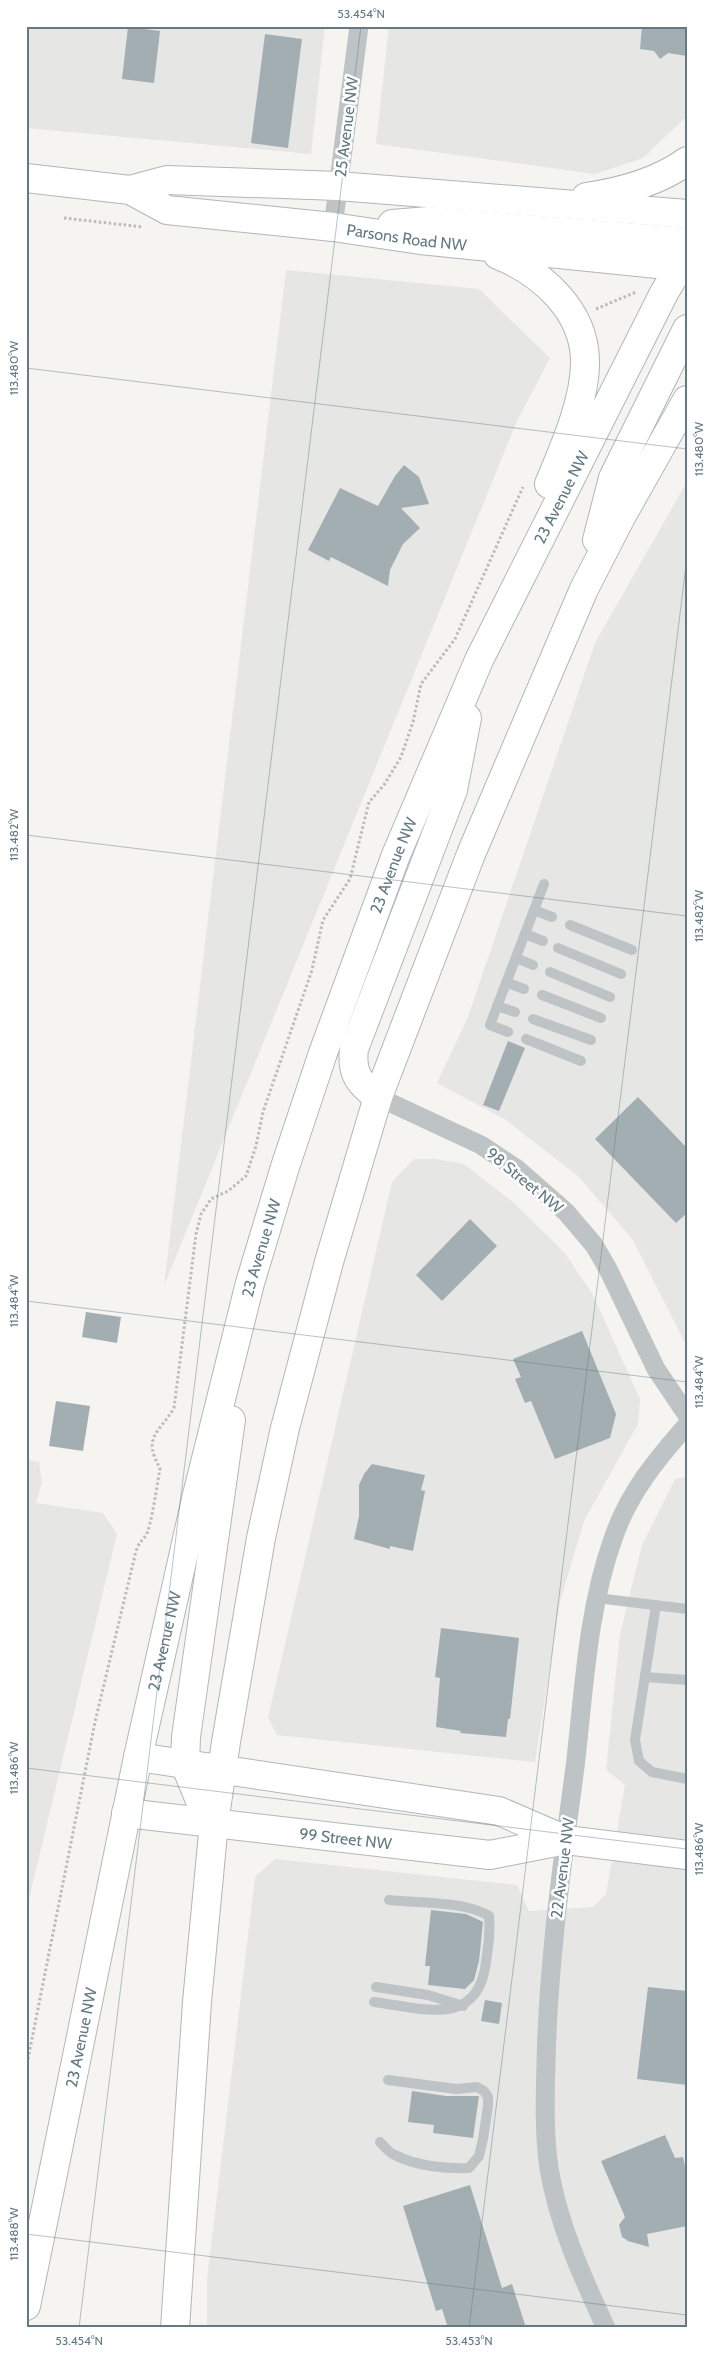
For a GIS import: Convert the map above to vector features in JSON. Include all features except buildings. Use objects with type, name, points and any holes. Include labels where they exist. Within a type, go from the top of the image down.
[{"type":"main road","points":[[458,196],[579,198],[605,194],[662,176],[687,161]]},
{"type":"main road","name":"Parsons Road NW","points":[[26,178],[130,190],[168,210],[344,229],[420,240],[685,259]]},
{"type":"main road","name":"Parsons Road NW","points":[[130,190],[167,180],[338,186],[687,214]]},
{"type":"main road","points":[[344,229],[429,221],[685,259]]},
{"type":"main road","points":[[420,240],[496,255],[532,272],[567,306],[583,343],[584,373],[572,426],[503,591],[494,626]]},
{"type":"main road","name":"23 Avenue NW","points":[[26,2306],[126,1813],[196,1499],[250,1283],[285,1166],[326,1044],[396,855],[479,660],[494,626],[685,259]]},
{"type":"main road","points":[[584,589],[613,478],[687,329]]},
{"type":"main road","points":[[175,2328],[197,2002],[214,1823],[261,1538],[285,1428],[329,1262],[378,1097],[462,877],[584,589],[621,517],[687,400]]},
{"type":"main road","points":[[621,517],[687,431]]},
{"type":"main road","points":[[378,1097],[367,1089],[356,1076],[353,1069],[354,1049],[452,790],[479,660]]},
{"type":"main road","points":[[214,1823],[203,1808],[185,1764],[186,1736],[250,1283]]},
{"type":"main road","name":"99 Street NW","points":[[138,1757],[499,1811],[566,1840],[687,1855]]},
{"type":"main road","name":"99 Street NW","points":[[126,1813],[490,1855],[566,1840]]},
{"type":"street","name":"25 Avenue NW","points":[[344,229],[338,186],[359,26]]},
{"type":"street","name":"98 Street NW","points":[[378,1097],[481,1145],[517,1169],[566,1212],[594,1245],[608,1269],[656,1369],[687,1415]]},
{"type":"street","name":"22 Avenue NW","points":[[606,2328],[580,2271],[554,2195],[547,2140],[545,2101],[548,1998],[597,1598],[613,1537],[639,1484],[687,1425]]},
{"type":"lane","points":[[508,1032],[490,1025],[544,884]]},
{"type":"lane","points":[[534,910],[552,917]]},
{"type":"lane","points":[[570,925],[632,950]]},
{"type":"lane","points":[[525,934],[543,941]]},
{"type":"lane","points":[[558,948],[621,974]]},
{"type":"lane","points":[[516,958],[533,965]]},
{"type":"lane","points":[[550,972],[610,997]]},
{"type":"lane","points":[[506,982],[524,989]]},
{"type":"lane","points":[[542,995],[601,1018]]},
{"type":"lane","points":[[497,1006],[515,1012]]},
{"type":"lane","points":[[533,1019],[591,1040]]},
{"type":"lane","points":[[526,1039],[581,1061]]},
{"type":"lane","points":[[597,1598],[687,1609]]},
{"type":"lane","points":[[656,1605],[635,1740],[639,1761],[652,1772],[687,1779]]},
{"type":"lane","points":[[645,1677],[687,1680]]},
{"type":"lane","points":[[374,2002],[433,2009],[452,2009],[463,2006],[474,1998],[481,1988],[490,1930],[489,1916],[481,1911],[462,1907],[389,1900]]},
{"type":"lane","points":[[376,1987],[428,1995],[463,2006]]},
{"type":"lane","points":[[380,2142],[393,2155],[407,2160],[469,2168],[479,2156],[488,2106],[488,2097],[484,2090],[477,2088],[456,2089],[388,2080]]},
{"type":"path","points":[[590,311],[642,290]]},
{"type":"shaded area","points":[[26,26],[325,26],[311,154],[26,128]]},
{"type":"shaded area","points":[[389,26],[687,26],[687,116],[643,158],[595,174],[376,144]]},
{"type":"shaded area","points":[[286,270],[479,289],[550,358],[517,421],[164,1286]]},
{"type":"shaded area","points":[[687,482],[687,1347],[633,1240],[579,1177],[506,1120],[437,1083],[468,1017],[595,643]]},
{"type":"shaded area","points":[[414,1159],[436,1159],[464,1164],[513,1202],[564,1252],[593,1295],[640,1399],[638,1424],[584,1521],[560,1602],[535,1762],[277,1735],[268,1718],[392,1182]]},
{"type":"shaded area","points":[[26,1460],[39,1462],[42,1482],[36,1503],[103,1513],[117,1534],[26,1911]]},
{"type":"shaded area","points":[[687,1477],[687,2328],[207,2328],[207,2280],[255,1877],[275,1859],[517,1885],[529,1911],[593,1907],[606,1894],[625,1785],[606,1770],[620,1634],[642,1545],[675,1479]]}]
